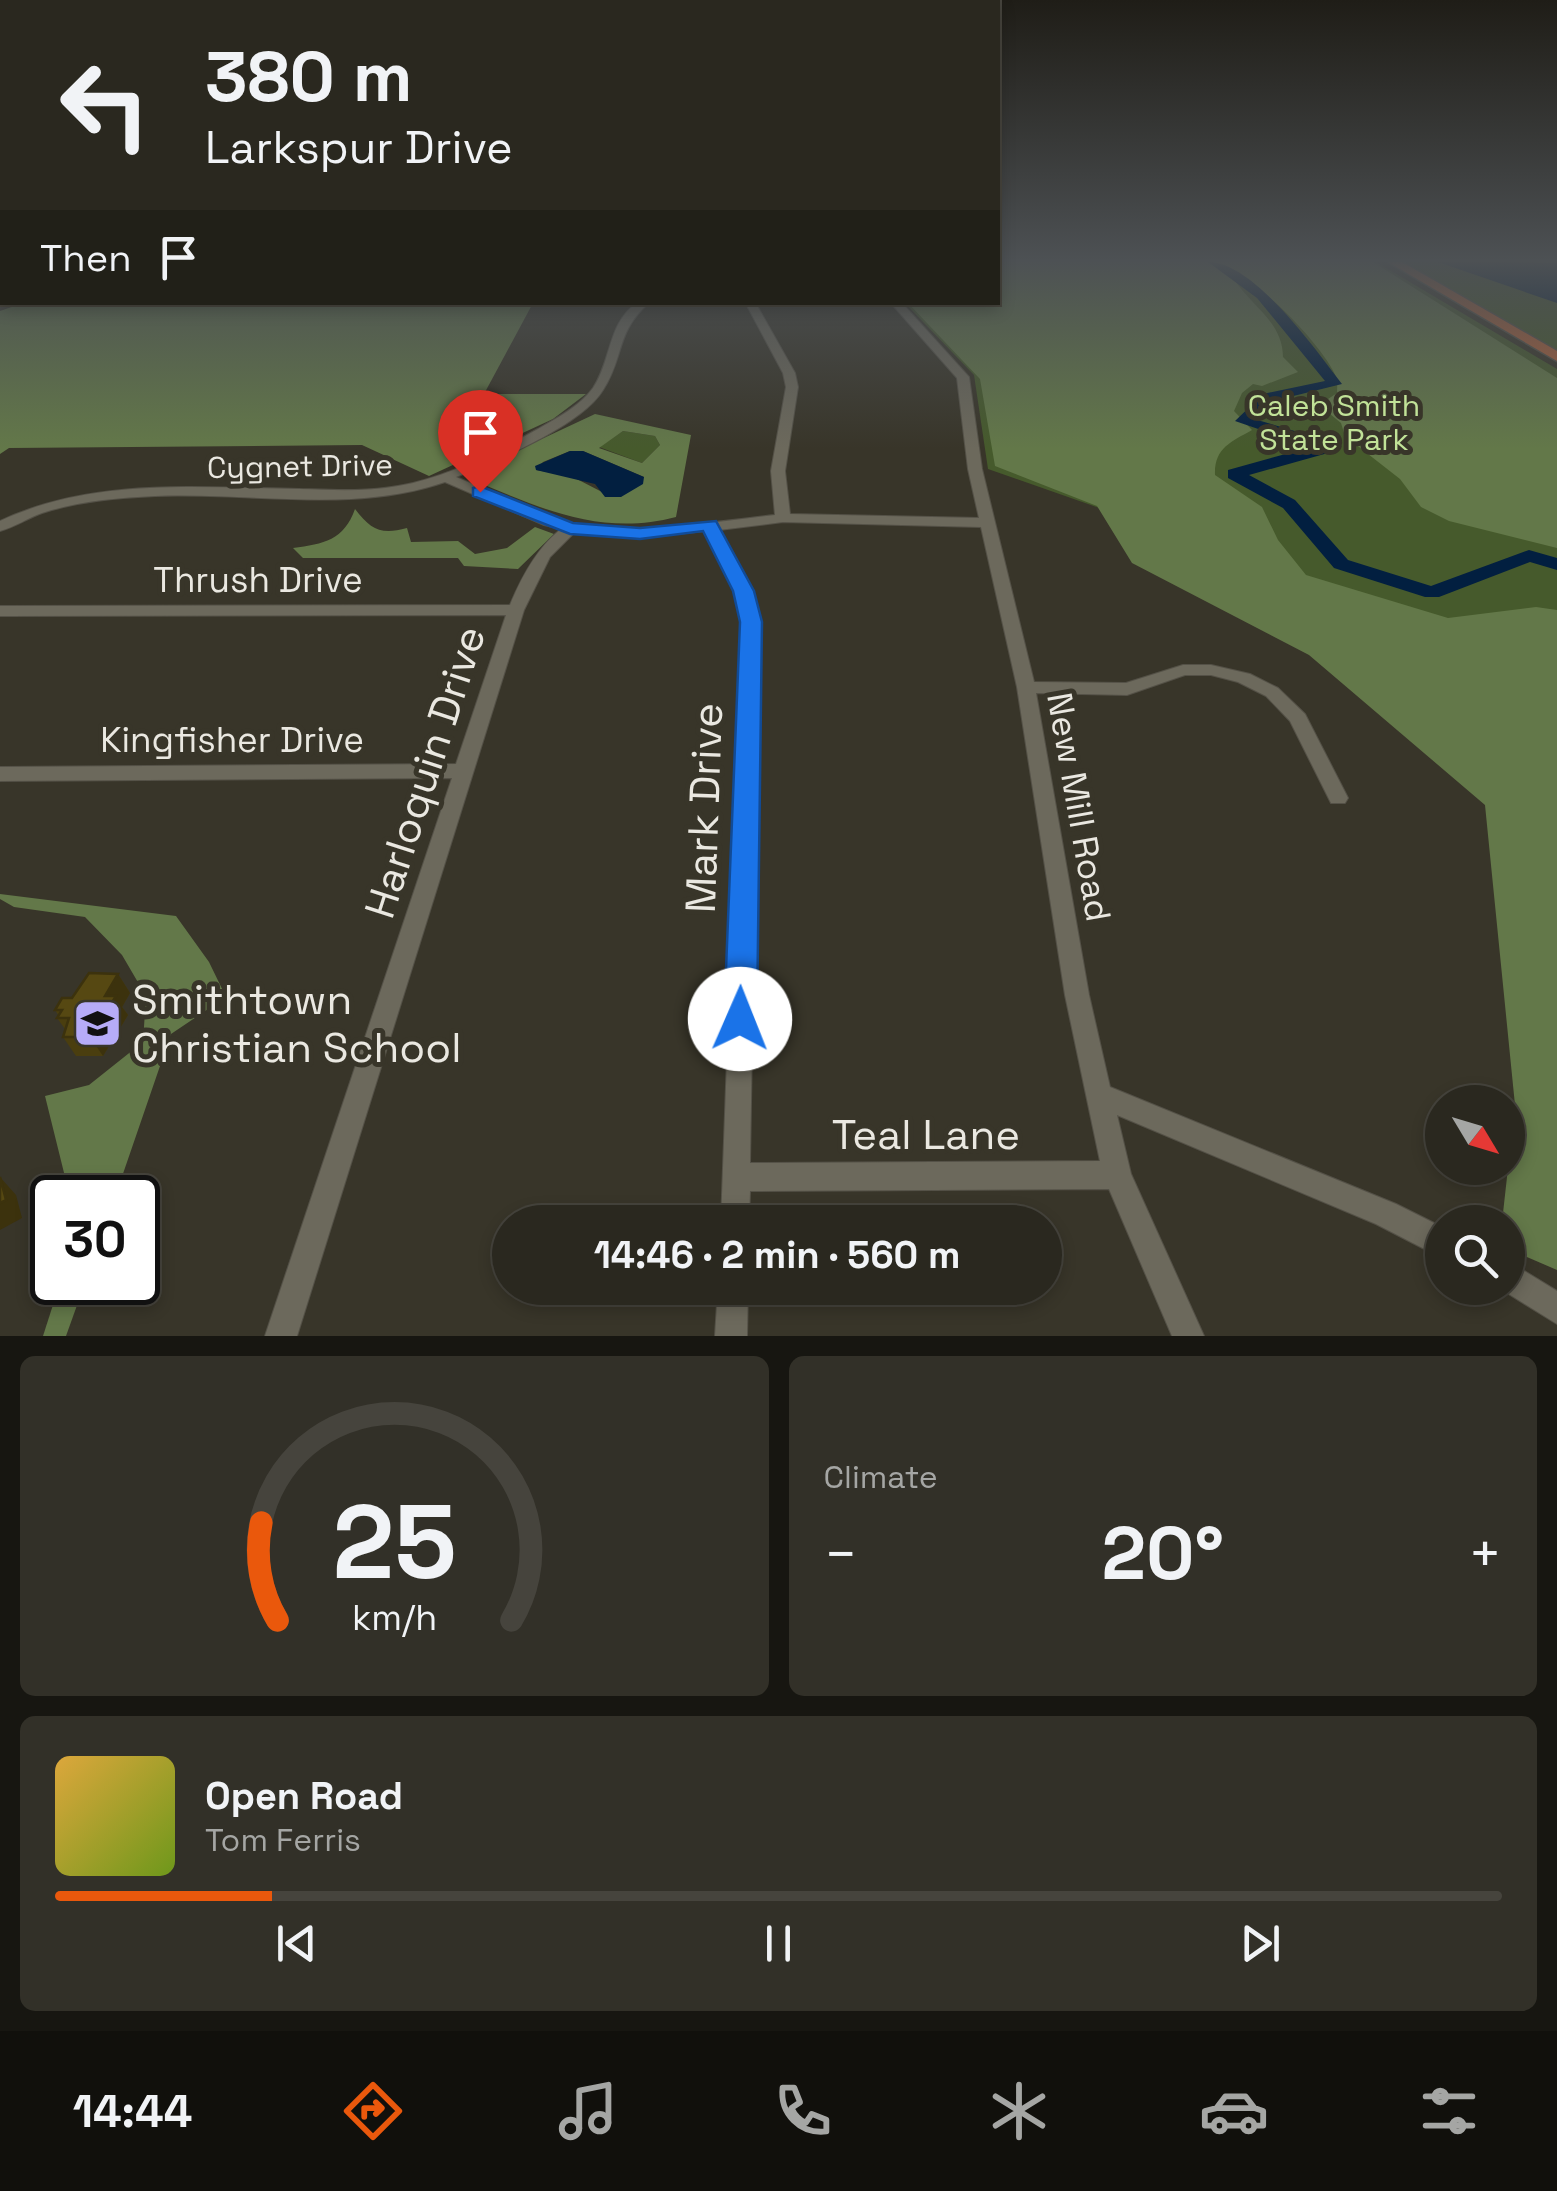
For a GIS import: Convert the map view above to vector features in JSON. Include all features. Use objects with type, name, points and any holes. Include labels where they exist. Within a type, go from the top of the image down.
[{"type":"main road","points":[[1501,324],[1557,357]]},
{"type":"street","name":"Cygnet Drive","points":[[0,526],[44,507],[102,496],[378,494],[444,477],[560,422],[586,404],[601,384],[623,324]]},
{"type":"street","points":[[762,324],[789,372],[792,388],[778,471],[784,518]]},
{"type":"street","name":"New Mill Road","points":[[916,324],[964,376],[987,523],[1026,687],[1078,996],[1117,1175],[1188,1336]]},
{"type":"street","points":[[444,477],[570,528],[640,534],[784,518],[987,523]]},
{"type":"street","name":"Mark Drive","points":[[709,525],[744,591],[751,622],[735,1205]]},
{"type":"street","name":"Harloquin Drive","points":[[281,1336],[516,610],[527,581],[557,538],[570,528]]},
{"type":"street","name":"Thrush Drive","points":[[0,611],[516,610]]},
{"type":"street","points":[[1026,687],[1128,689],[1183,670],[1211,670],[1244,678],[1272,692],[1298,718],[1338,798]]},
{"type":"street","name":"Kingfisher Drive","points":[[0,774],[464,771]]},
{"type":"street","points":[[1102,1096],[1386,1214],[1425,1234]]},
{"type":"street","name":"Teal Lane","points":[[736,1177],[1117,1175]]},
{"type":"street","points":[[1525,1287],[1557,1309]]},
{"type":"street","points":[[731,1336],[732,1305]]},
{"type":"green space","points":[[0,324],[522,324],[484,394],[586,394],[553,419],[429,476],[362,445],[9,448],[0,454]]},
{"type":"green space","name":"Caleb Smith State Park","points":[[925,324],[1481,324],[1557,369],[1557,692],[1525,657],[988,469],[974,375]]},
{"type":"green space","points":[[928,324],[1272,324],[1283,357],[1298,372],[1262,386],[1253,384],[1242,393],[1234,411],[1252,430],[1221,452],[1215,475],[1262,507],[1278,540],[1306,575],[1448,618],[1536,607],[1557,610],[1557,1270],[1525,1256],[1525,1205],[1504,1205],[1506,1185],[1525,1185],[1525,1085],[1513,1085],[1485,805],[1309,655],[1132,563],[1097,506],[995,466],[980,379]]},
{"type":"green space","points":[[1297,324],[1472,324],[1557,378],[1557,548],[1449,521],[1421,507],[1400,479],[1345,436],[1341,423],[1319,405],[1337,393],[1337,381]]},
{"type":"green space","points":[[1509,324],[1557,324],[1557,352]]},
{"type":"green space","points":[[595,414],[691,435],[676,517],[649,522],[596,521],[521,500],[471,479],[488,464]],"holes":[[[623,431],[655,436],[660,445],[642,463],[599,448]],[[570,451],[583,451],[644,477],[627,492],[602,492],[571,476],[536,470],[543,462]]]},
{"type":"green space","points":[[623,431],[655,436],[660,445],[642,463],[599,447]]},
{"type":"green space","points":[[355,509],[377,529],[407,528],[411,542],[458,541],[475,554],[507,548],[535,527],[554,534],[518,569],[464,566],[458,558],[303,558],[293,548],[332,539],[345,528]]},
{"type":"green space","points":[[0,894],[176,916],[209,962],[226,997],[171,1034],[123,1175],[65,1175],[45,1096],[89,1085],[143,1042],[146,996],[122,955],[85,917],[14,907],[0,899]]},
{"type":"green space","points":[[53,1305],[77,1305],[66,1336],[43,1336]]},
{"type":"water","points":[[570,451],[583,451],[644,477],[643,484],[621,497],[605,497],[595,484],[536,470],[535,466]]},
{"type":"building","points":[[89,973],[118,974],[105,996],[116,996],[90,1037],[63,1037],[69,1018],[57,1018],[62,1010],[55,1010],[62,998],[72,998]]},
{"type":"building","points":[[0,1177],[6,1200],[0,1203]]},
{"type":"waterway","points":[[1285,324],[1335,384],[1268,397],[1243,421],[1329,447],[1234,474],[1289,504],[1341,564],[1432,593],[1529,556],[1557,564]]},
{"type":"place","name":"Smithtown Christian School","points":[[97,1023]]},
{"type":"route","points":[[480,492],[570,528],[640,534],[709,525],[744,591],[751,622],[740,1019]]}]
